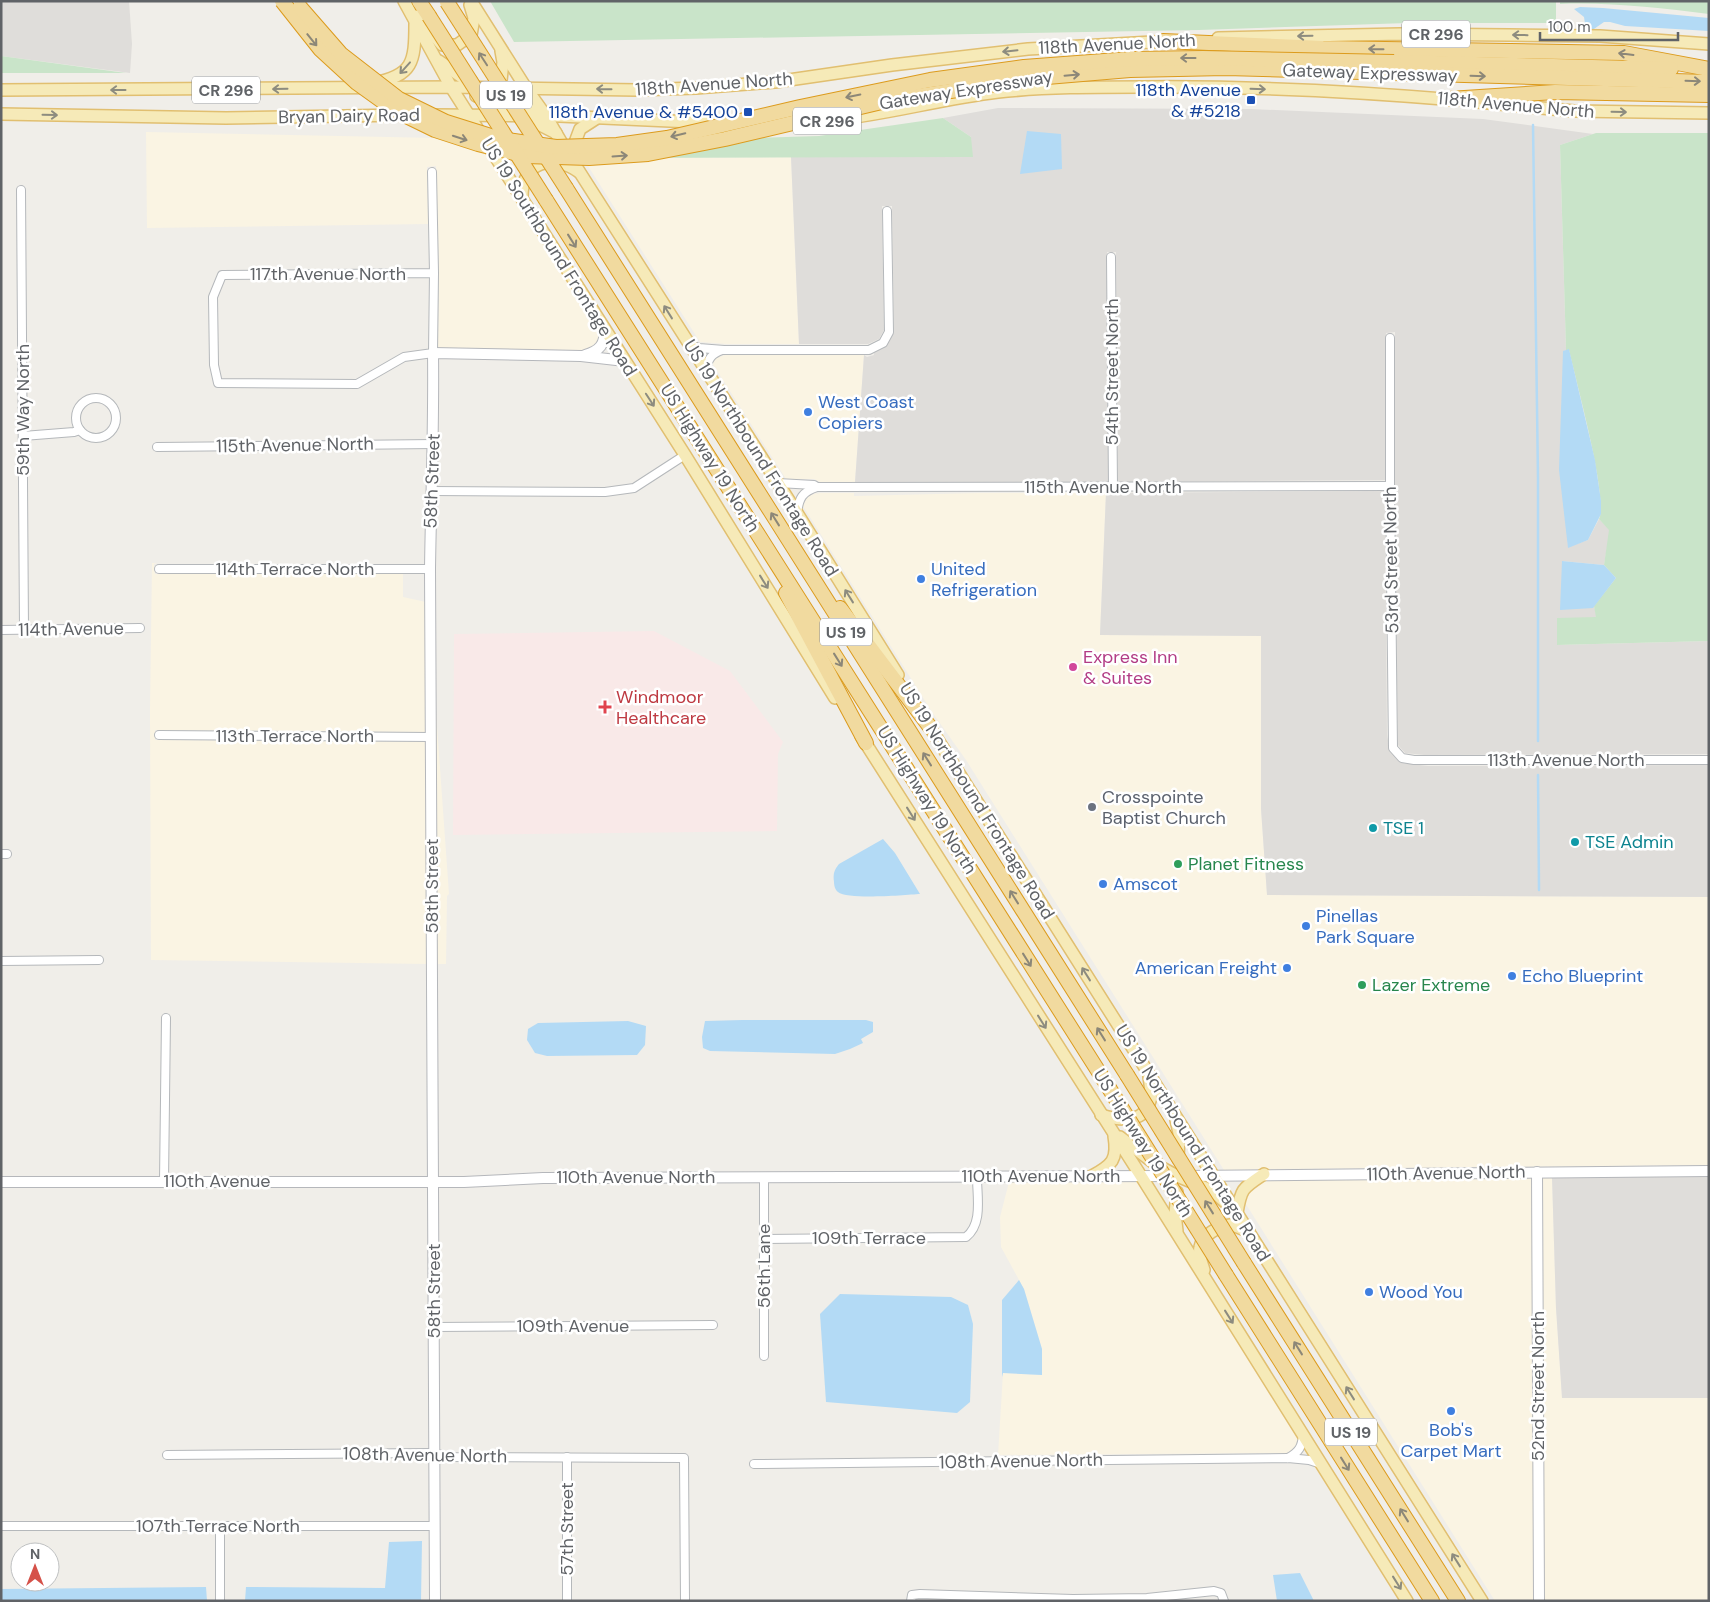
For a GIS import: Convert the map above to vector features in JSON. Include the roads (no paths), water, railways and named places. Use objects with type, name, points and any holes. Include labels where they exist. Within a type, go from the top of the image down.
[{"type":"highway","name":"Gateway Expressway","points":[[282,1],[320,49],[357,82],[396,111],[435,130],[478,144],[526,156],[589,158],[648,154],[725,139],[886,101],[1035,78],[1130,70],[1226,68],[1709,69]]},
{"type":"highway","name":"Gateway Expressway","points":[[297,1],[300,8],[341,54],[399,99],[446,122],[500,139],[556,146],[617,145],[667,138],[800,107],[930,80],[1024,67],[1130,59],[1213,58],[1709,82]]},
{"type":"highway","name":"US Highway 19 North","points":[[420,1],[1432,1601]]},
{"type":"highway","name":"US Highway 19 North","points":[[446,2],[566,188],[1458,1601]]},
{"type":"highway","points":[[1163,41],[1323,48],[1624,53],[1709,69]]},
{"type":"highway","points":[[1449,99],[1555,92],[1709,96]]},
{"type":"highway","points":[[746,515],[813,646],[866,743]]},
{"type":"highway","points":[[793,548],[930,727]]},
{"type":"main road","points":[[404,1],[442,45],[457,45],[472,34],[474,18],[470,1]]},
{"type":"main road","name":"US 19 Southbound Frontage Road","points":[[404,1],[451,87],[685,454],[843,711],[866,743],[1101,1115],[1142,1176],[1407,1601]]},
{"type":"main road","name":"US 19 Northbound Frontage Road","points":[[470,1],[546,116],[580,174],[797,513],[1482,1601]]},
{"type":"main road","points":[[342,88],[386,81],[403,73],[412,60],[415,45],[415,23]]},
{"type":"main road","name":"118th Avenue North","points":[[526,88],[636,90],[720,87],[775,82],[994,53],[1060,47],[1244,37],[1509,34],[1608,37],[1709,44]]},
{"type":"main road","points":[[469,114],[499,94],[503,62],[500,45]]},
{"type":"main road","points":[[435,59],[463,78],[487,88]]},
{"type":"main road","points":[[451,87],[499,94],[512,110],[556,133]]},
{"type":"main road","name":"Bryan Dairy Road","points":[[1,90],[451,87],[487,88],[499,94],[526,88]]},
{"type":"main road","name":"118th Avenue North","points":[[546,116],[706,123],[795,123],[858,117],[997,92],[1105,87],[1193,87],[1332,91],[1449,99],[1574,111],[1709,113]]},
{"type":"main road","points":[[494,154],[495,132],[526,88]]},
{"type":"main road","name":"Bryan Dairy Road","points":[[1,114],[226,118],[469,114],[512,110],[546,116]]},
{"type":"main road","points":[[570,158],[580,129],[597,118]]},
{"type":"main road","points":[[522,197],[524,181],[534,169],[546,162],[570,166],[580,174]]},
{"type":"main road","points":[[1101,1115],[1115,1120],[1143,1115],[1149,1105],[1151,1093],[1148,1072]]},
{"type":"main road","points":[[1176,1116],[1179,1133],[1175,1214],[1177,1234]]},
{"type":"main road","points":[[1092,1176],[1107,1168],[1114,1158],[1116,1148],[1113,1132]]},
{"type":"main road","points":[[1113,1132],[1155,1164],[1177,1176],[1214,1191],[1237,1213]]},
{"type":"main road","points":[[1237,1213],[1240,1194],[1245,1186],[1264,1174]]},
{"type":"main road","points":[[1208,1283],[1200,1259],[1200,1248],[1203,1241],[1215,1229],[1232,1225],[1249,1232]]},
{"type":"street","name":"58th Street","points":[[432,172],[434,444],[430,569],[435,1601]]},
{"type":"street","name":"59th Way North","points":[[21,190],[24,630]]},
{"type":"street","points":[[688,344],[699,348],[724,350],[869,350],[882,343],[889,332],[887,211]]},
{"type":"street","name":"54th Street North","points":[[1111,257],[1113,487]]},
{"type":"street","name":"117th Avenue North","points":[[433,353],[404,357],[358,384],[218,383],[214,365],[213,297],[222,275],[434,273]]},
{"type":"street","points":[[581,356],[594,353],[600,347],[605,337],[605,329]]},
{"type":"street","name":"53rd Street North","points":[[1390,338],[1393,748],[1402,758],[1424,761]]},
{"type":"street","points":[[706,373],[707,361],[713,353],[724,350]]},
{"type":"street","points":[[433,353],[581,356],[625,361]]},
{"type":"street","points":[[91,398],[98,398],[106,400],[112,405],[116,412],[116,420],[114,428],[108,433],[101,437],[93,438],[80,430],[76,423],[76,415],[78,408],[84,402],[91,398]]},
{"type":"street","points":[[23,436],[80,430]]},
{"type":"street","name":"115th Avenue North","points":[[157,447],[434,444]]},
{"type":"street","points":[[431,491],[605,492],[634,488],[685,454]]},
{"type":"street","name":"115th Avenue North","points":[[778,483],[814,485],[817,487],[1390,486]]},
{"type":"street","points":[[797,513],[802,495],[817,487]]},
{"type":"street","name":"114th Terrace North","points":[[159,569],[430,569]]},
{"type":"street","name":"114th Avenue","points":[[1,630],[140,628]]},
{"type":"street","name":"113th Terrace North","points":[[159,735],[431,737]]},
{"type":"street","name":"113th Avenue North","points":[[1424,761],[1709,760]]},
{"type":"street","points":[[1,961],[99,960]]},
{"type":"street","points":[[164,1181],[166,1018]]},
{"type":"street","name":"110th Avenue North","points":[[433,1181],[543,1178],[1214,1176],[1709,1171]]},
{"type":"street","name":"52nd Street North","points":[[1537,1172],[1539,1601]]},
{"type":"street","name":"56th Lane","points":[[764,1177],[764,1356]]},
{"type":"street","name":"109th Terrace","points":[[764,1238],[966,1237],[973,1231],[976,1224],[977,1177]]},
{"type":"street","name":"110th Avenue","points":[[1,1182],[433,1181]]},
{"type":"street","name":"109th Avenue","points":[[434,1327],[713,1325]]},
{"type":"street","points":[[1288,1458],[1299,1452],[1303,1432]]},
{"type":"street","name":"108th Avenue North","points":[[167,1455],[434,1453],[450,1457],[684,1458],[685,1601]]},
{"type":"street","name":"57th Street","points":[[567,1457],[567,1601]]},
{"type":"street","name":"108th Avenue North","points":[[754,1464],[1288,1458],[1309,1460],[1323,1464]]},
{"type":"street","name":"107th Terrace North","points":[[1,1526],[434,1526]]},
{"type":"street","points":[[220,1526],[220,1601]]},
{"type":"street","points":[[911,1598],[1073,1600],[1147,1598],[1214,1591],[1222,1597]]},
{"type":"water","points":[[1580,7],[1709,18],[1709,31],[1625,26],[1604,22],[1591,31],[1586,31],[1584,17],[1574,9]]},
{"type":"water","points":[[1027,131],[1061,134],[1062,169],[1020,174]]},
{"type":"water","points":[[1569,349],[1595,460],[1601,514],[1588,540],[1568,548],[1559,470],[1563,351]]},
{"type":"water","points":[[1562,561],[1604,565],[1616,578],[1593,608],[1560,610]]},
{"type":"water","points":[[883,839],[895,853],[920,894],[853,896],[837,891],[834,885],[834,874],[839,864]]},
{"type":"water","points":[[866,1020],[873,1022],[873,1032],[861,1039],[863,1043],[835,1054],[710,1051],[703,1048],[702,1037],[705,1021]]},
{"type":"water","points":[[628,1021],[646,1026],[645,1045],[637,1055],[547,1056],[535,1053],[527,1040],[528,1029],[538,1023]]},
{"type":"water","points":[[1019,1280],[1024,1289],[1042,1349],[1042,1375],[1003,1373],[1002,1377],[1002,1300]]},
{"type":"water","points":[[840,1294],[951,1297],[968,1305],[973,1324],[970,1402],[957,1413],[826,1402],[820,1314]]},
{"type":"water","points":[[422,1541],[421,1601],[245,1601],[246,1587],[385,1588],[389,1542]]},
{"type":"water","points":[[1300,1573],[1314,1601],[1277,1601],[1273,1575]]},
{"type":"water","points":[[206,1587],[207,1601],[1,1601],[1,1589],[10,1589],[10,1592],[60,1592],[60,1588]]},
{"type":"waterway","points":[[1533,125],[1538,477],[1538,741]]},
{"type":"waterway","points":[[1538,775],[1539,890]]},
{"type":"place","name":"118th Avenue & #5218","points":[[1251,100]]},
{"type":"place","name":"118th Avenue & #5400","points":[[748,112]]},
{"type":"place","name":"West Coast Copiers","points":[[808,412]]},
{"type":"place","name":"United Refrigeration","points":[[921,579]]},
{"type":"place","name":"Express Inn & Suites","points":[[1073,667]]},
{"type":"place","name":"Windmoor Healthcare","points":[[605,707]]},
{"type":"place","name":"Crosspointe Baptist Church","points":[[1092,807]]},
{"type":"place","name":"TSE 1","points":[[1373,828]]},
{"type":"place","name":"TSE Admin","points":[[1575,842]]},
{"type":"place","name":"Planet Fitness","points":[[1178,864]]},
{"type":"place","name":"Amscot","points":[[1103,884]]},
{"type":"place","name":"Pinellas Park Square","points":[[1306,926]]},
{"type":"place","name":"American Freight","points":[[1287,968]]},
{"type":"place","name":"Echo Blueprint","points":[[1512,976]]},
{"type":"place","name":"Lazer Extreme","points":[[1362,985]]},
{"type":"place","name":"Wood You","points":[[1369,1292]]},
{"type":"place","name":"Bob's Carpet Mart","points":[[1451,1411]]}]
